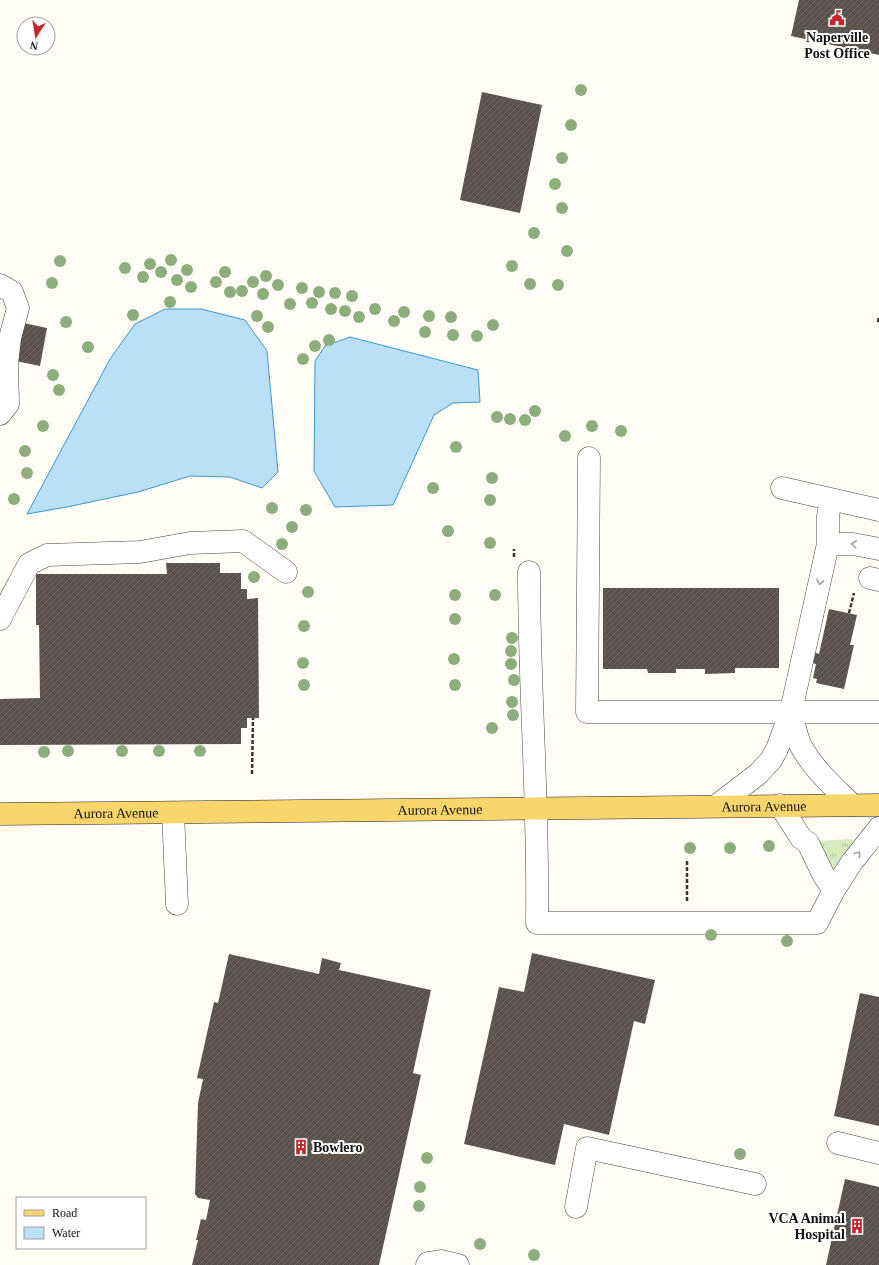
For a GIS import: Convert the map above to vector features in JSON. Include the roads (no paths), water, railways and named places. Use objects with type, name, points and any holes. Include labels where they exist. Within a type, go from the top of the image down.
[{"type":"main road","name":"Aurora Avenue","points":[[0,814],[879,805]]},
{"type":"lane","points":[[0,285],[12,292],[18,308],[9,345],[8,404],[0,414]]},
{"type":"lane","points":[[589,458],[587,712],[879,712]]},
{"type":"lane","points":[[782,488],[879,510]]},
{"type":"lane","points":[[716,806],[758,774],[771,760],[777,749],[791,711],[828,544],[828,516],[831,499]]},
{"type":"lane","points":[[0,619],[29,564],[47,555],[140,552],[190,543],[243,541],[286,572]]},
{"type":"lane","points":[[828,544],[853,544],[879,549]]},
{"type":"lane","points":[[528,572],[537,808],[537,923],[817,923],[834,890],[852,862],[879,828]]},
{"type":"lane","points":[[791,711],[801,746],[825,778],[852,805]]},
{"type":"lane","points":[[780,805],[801,838],[808,843],[824,876],[834,890]]},
{"type":"lane","points":[[173,813],[177,904]]},
{"type":"lane","points":[[838,1143],[879,1153]]},
{"type":"lane","points":[[576,1206],[587,1148],[755,1184]]},
{"type":"lane","points":[[427,1265],[428,1263],[441,1261],[458,1265]]},
{"type":"water","points":[[165,309],[201,309],[245,320],[267,351],[278,472],[262,488],[230,477],[190,476],[138,492],[27,514],[110,359],[135,324]]},
{"type":"water","points":[[350,337],[478,370],[480,402],[453,403],[434,415],[393,505],[335,507],[314,471],[315,361],[325,346]]},
{"type":"place","name":"Naperville Post Office","points":[[837,18]]},
{"type":"place","name":"Bowlero","points":[[301,1147]]},
{"type":"place","name":"VCA Animal Hospital","points":[[857,1226]]}]
